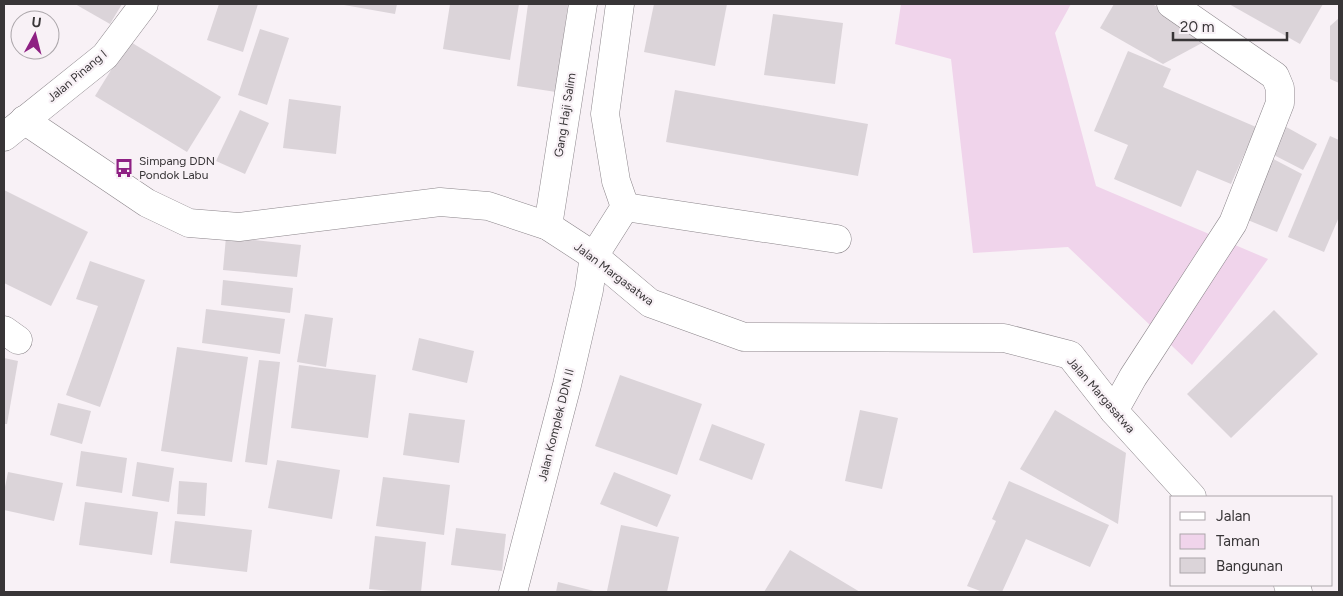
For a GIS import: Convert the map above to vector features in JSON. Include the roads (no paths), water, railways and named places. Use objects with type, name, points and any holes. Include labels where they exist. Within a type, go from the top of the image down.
[{"type":"street","name":"Jalan Pinang I","points":[[10,123],[105,56],[144,4]]},
{"type":"street","name":"Gang Haji Salim","points":[[548,226],[583,4]]},
{"type":"street","points":[[620,4],[605,114],[616,181],[625,207]]},
{"type":"street","points":[[1114,411],[1133,377],[1233,223],[1280,103],[1280,88],[1275,76],[1172,4]]},
{"type":"street","name":"Jalan Margasatwa","points":[[10,123],[147,203],[189,222],[239,227],[440,202],[488,206],[548,226],[594,256],[650,303],[744,337],[1004,338],[1070,355],[1114,411],[1191,496]]},
{"type":"street","points":[[625,207],[837,239]]},
{"type":"street","points":[[594,256],[625,207]]},
{"type":"street","name":"Jalan Komplek DDN II","points":[[513,592],[567,385],[589,290],[594,256]]},
{"type":"place","name":"Simpang DDN Pondok Labu","points":[[124,168]]}]
